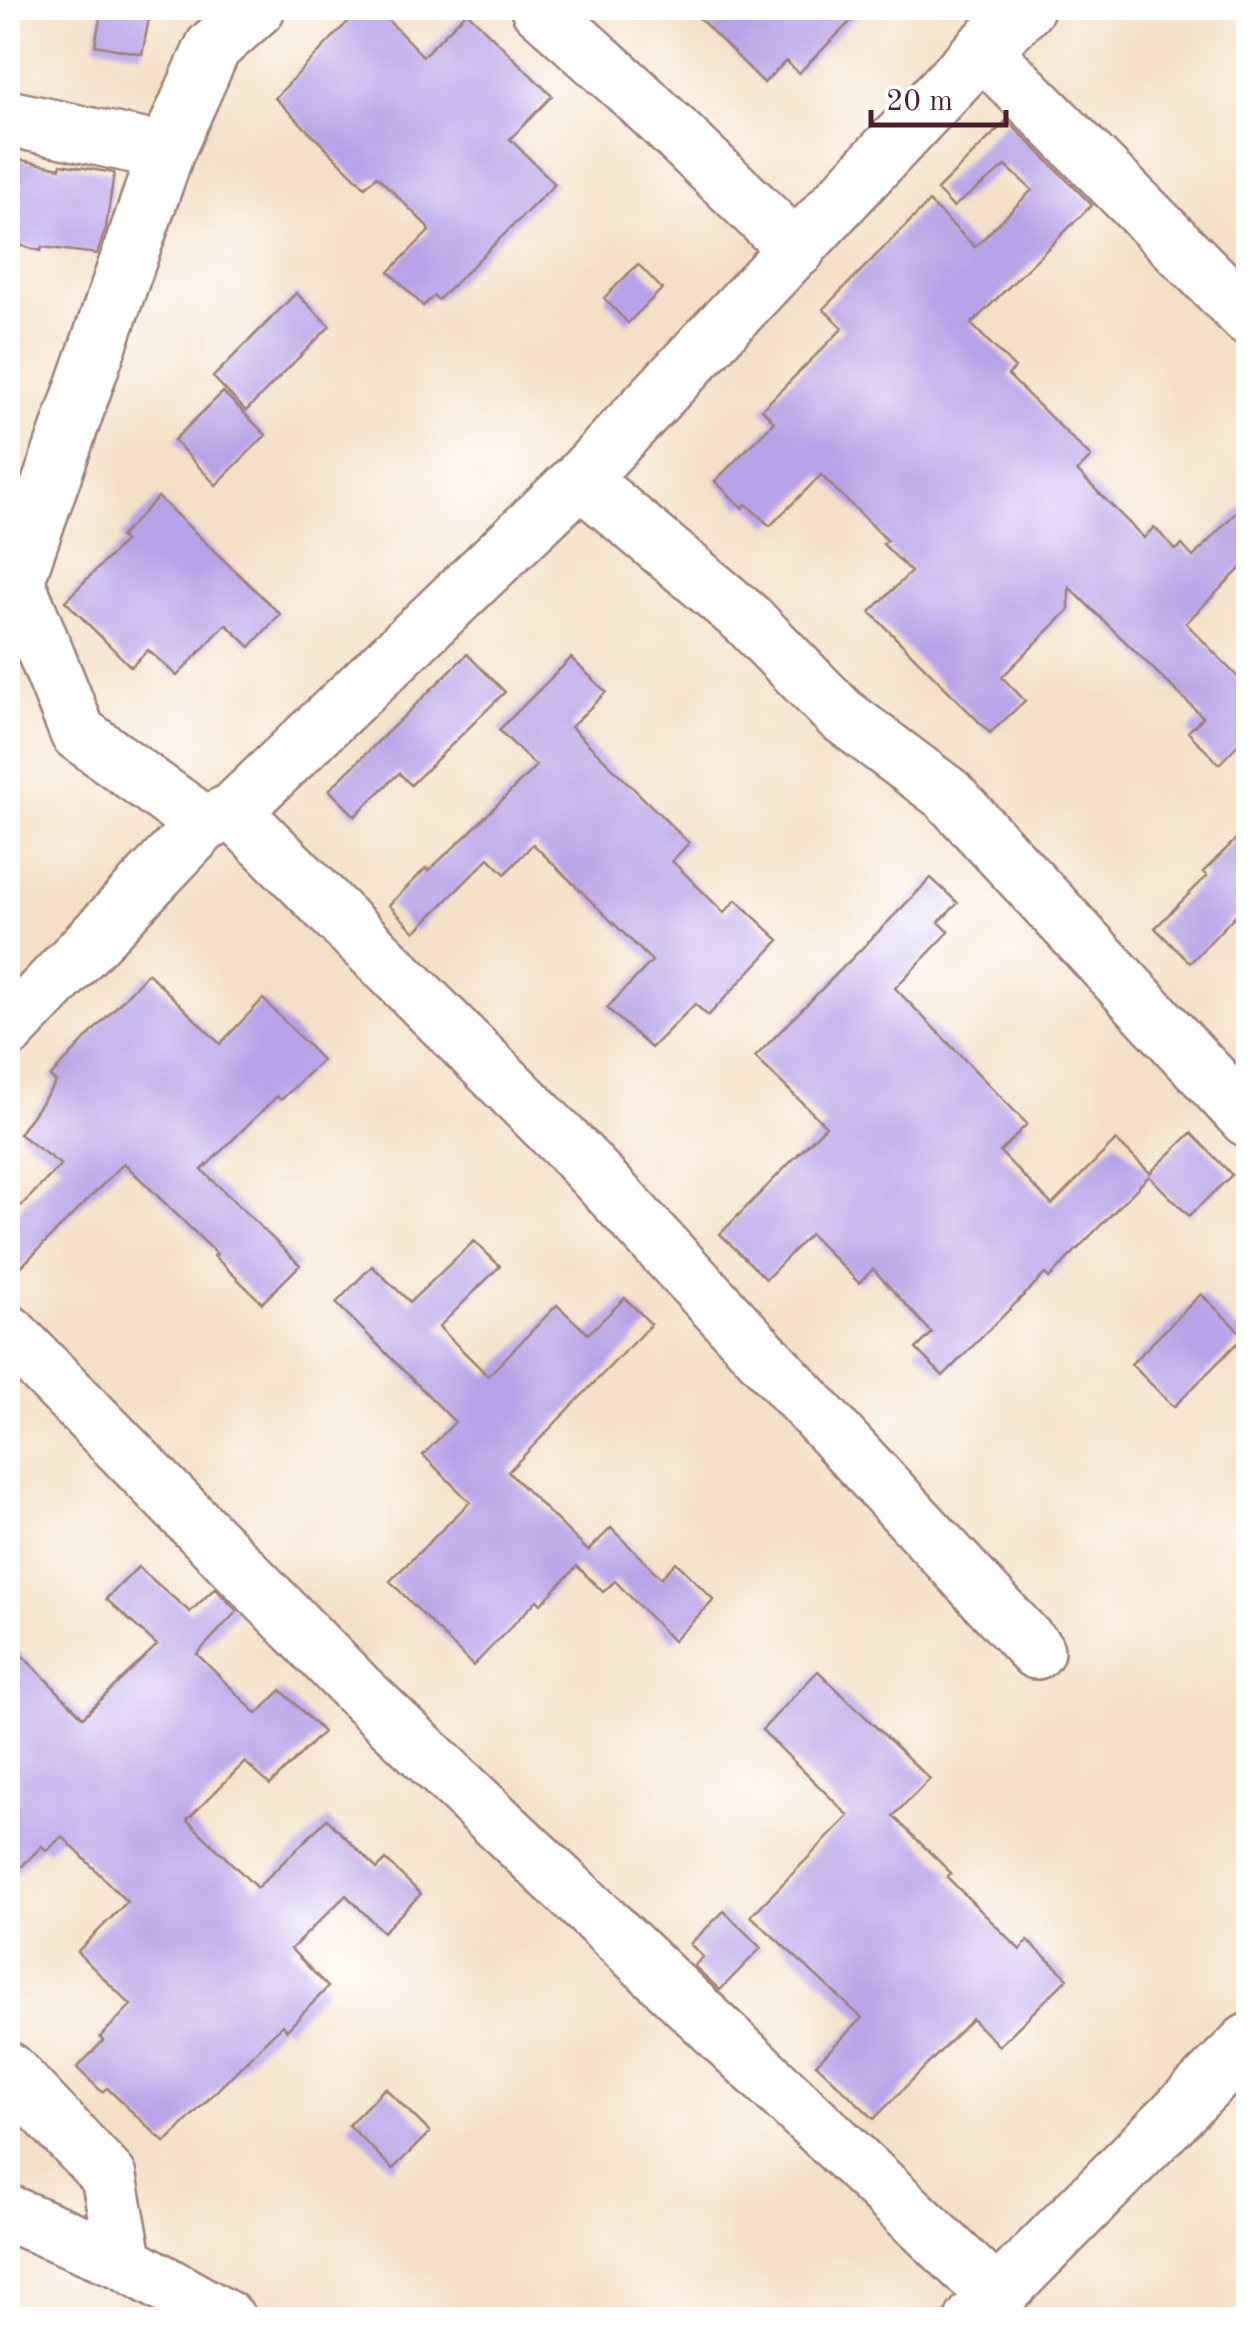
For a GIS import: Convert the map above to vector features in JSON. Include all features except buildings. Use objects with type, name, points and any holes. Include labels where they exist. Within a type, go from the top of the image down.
[{"type":"street","points":[[257,8],[216,27],[166,152],[12,593],[78,733],[218,818],[577,1155],[1036,1651]]},
{"type":"street","points":[[539,8],[797,250]]},
{"type":"street","points":[[8,1030],[218,818],[580,479],[982,50],[1026,8]]},
{"type":"street","points":[[982,50],[1248,317]]},
{"type":"street","points":[[8,118],[166,152]]},
{"type":"street","points":[[580,479],[748,620],[840,714],[947,794],[1248,1118]]},
{"type":"street","points":[[8,1332],[358,1690],[985,2308],[1248,2042]]},
{"type":"street","points":[[8,2070],[109,2177],[125,2262]]},
{"type":"street","points":[[8,2213],[125,2262],[228,2320]]}]
